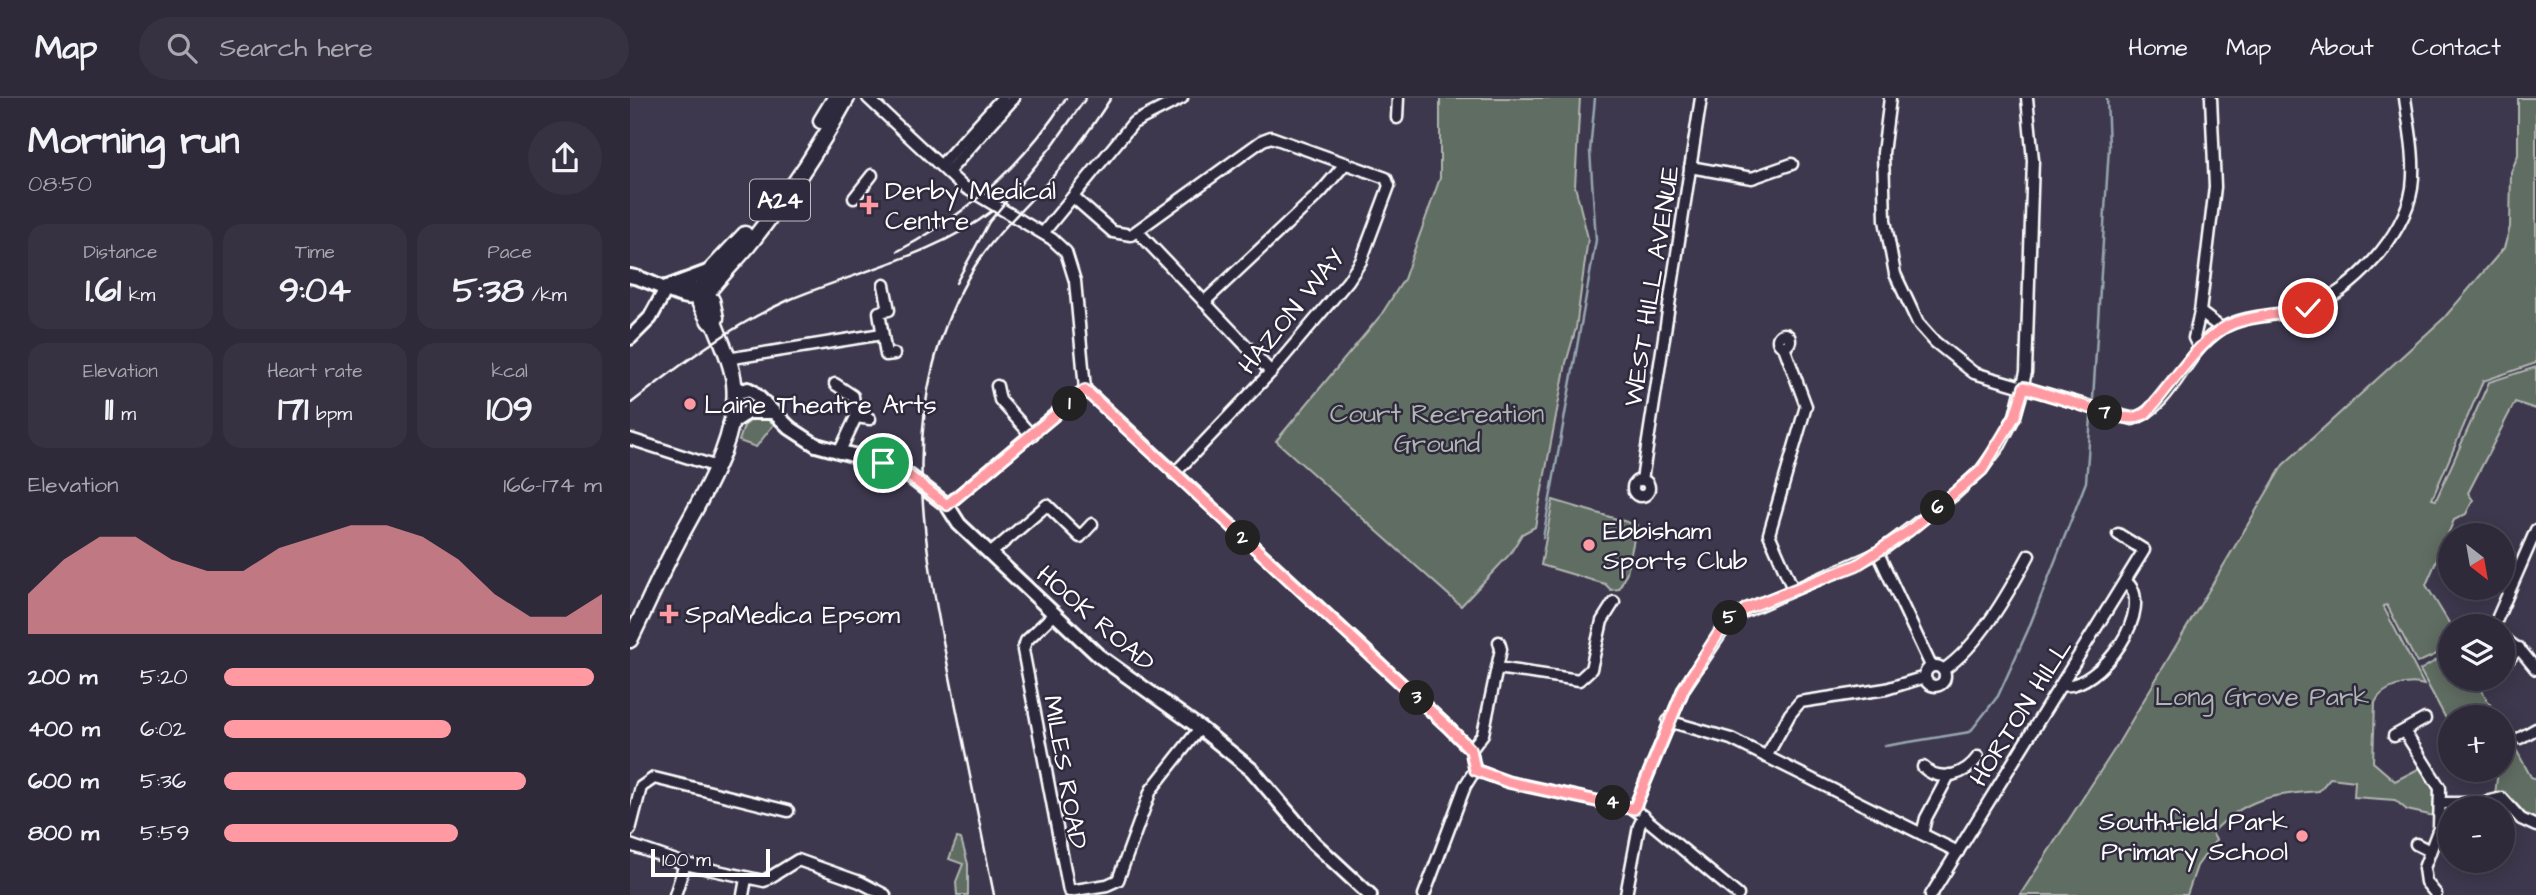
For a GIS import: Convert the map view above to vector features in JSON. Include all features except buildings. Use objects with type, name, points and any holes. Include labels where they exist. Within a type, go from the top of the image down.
[{"type":"highway","name":"A24","points":[[710,271],[756,220],[835,98]]},
{"type":"highway","name":"A24","points":[[705,296],[748,245],[847,98]]},
{"type":"highway","points":[[630,640],[717,467],[739,389],[714,322],[709,321],[701,304],[705,296],[702,285],[710,271]]},
{"type":"main road","points":[[630,338],[656,310],[667,287],[710,271]]},
{"type":"main road","points":[[630,276],[667,287],[679,285],[695,289],[705,296]]},
{"type":"main road","name":"HOOK ROAD","points":[[739,389],[752,391],[772,412],[807,440],[839,453],[893,466],[947,505],[959,524],[1098,656],[1200,728],[1252,771],[1314,843],[1370,895]]},
{"type":"main road","points":[[730,424],[748,412],[772,412]]},
{"type":"street","points":[[868,98],[971,192],[1043,233],[1061,247],[1070,259],[1085,390],[1471,750],[1475,770],[1465,786],[1423,895]]},
{"type":"street","points":[[945,167],[1002,98]]},
{"type":"street","points":[[945,167],[1014,98]]},
{"type":"street","points":[[1043,233],[1133,124],[1182,98]]},
{"type":"street","points":[[1397,118],[1398,98]]},
{"type":"street","name":"WEST HILL AVENUE","points":[[1642,480],[1701,98]]},
{"type":"street","points":[[1891,98],[1882,153],[1885,220],[1895,274],[1904,299],[1918,323],[1955,359],[1974,373],[2119,417],[2133,418],[2145,414],[2161,398],[2199,348],[2221,328],[2233,323],[2294,312],[2325,302],[2354,280],[2380,252],[2401,218],[2412,186],[2412,146],[2405,98]]},
{"type":"street","points":[[1634,809],[1668,721],[1684,688],[1724,625],[1747,608],[1878,553],[1982,470],[2015,416],[2024,387],[2032,239],[2032,139],[2027,98]]},
{"type":"street","points":[[2199,348],[2194,338],[2200,312],[2216,187],[2211,98]]},
{"type":"street","name":"HAZON WAY","points":[[1138,232],[1263,140],[1271,137],[1382,174],[1389,186],[1357,269],[1271,372],[1174,474]]},
{"type":"street","points":[[1204,302],[1321,192],[1346,163]]},
{"type":"street","points":[[1690,167],[1752,178],[1791,164]]},
{"type":"street","points":[[855,198],[872,175]]},
{"type":"street","points":[[1073,197],[1118,235],[1138,232],[1271,372]]},
{"type":"street","points":[[884,285],[889,310],[879,312],[882,334],[886,355],[894,354]]},
{"type":"street","points":[[2200,312],[2221,328]]},
{"type":"street","points":[[727,359],[882,334]]},
{"type":"street","points":[[1784,346],[1806,406],[1769,534],[1793,589]]},
{"type":"street","points":[[835,384],[853,396],[856,417],[839,453]]},
{"type":"street","points":[[997,386],[1000,400],[1032,436]]},
{"type":"street","points":[[947,505],[1085,390]]},
{"type":"street","points":[[856,417],[870,419]]},
{"type":"street","points":[[630,439],[717,467]]},
{"type":"street","points":[[990,554],[1047,505],[1080,537],[1092,524]]},
{"type":"street","points":[[2499,614],[2535,533]]},
{"type":"street","name":"HORTON HILL","points":[[1931,895],[2144,550],[2118,534]]},
{"type":"street","points":[[1878,553],[1931,666]]},
{"type":"street","points":[[1943,670],[1957,660],[1992,616],[2029,555]]},
{"type":"street","points":[[2062,685],[2070,687],[2089,680],[2113,655],[2137,603],[2136,592],[2125,581]]},
{"type":"street","points":[[1497,668],[1579,680],[1591,669],[1602,621],[1614,602]]},
{"type":"street","name":"MILES ROAD","points":[[1054,614],[1026,641],[1023,650],[1069,891],[1107,885],[1118,880],[1151,790],[1200,728]]},
{"type":"street","points":[[1471,750],[1483,734],[1501,649],[1499,642]]},
{"type":"street","points":[[2515,645],[2536,669]]},
{"type":"street","points":[[2515,652],[2519,648]]},
{"type":"street","points":[[1925,677],[1933,686],[1939,686],[1944,681],[1943,670],[1939,665],[1931,666]]},
{"type":"street","points":[[1766,757],[1790,714],[1800,702],[1886,689],[1925,677],[1931,666]]},
{"type":"street","points":[[2425,719],[2399,733],[2438,782],[2439,796]]},
{"type":"street","points":[[1668,721],[1731,739],[1958,852]]},
{"type":"street","points":[[2520,738],[2536,729]]},
{"type":"street","points":[[1923,767],[1933,774],[1949,775],[1965,771],[1978,757]]},
{"type":"street","points":[[1475,770],[1508,782],[1634,809],[1738,895]]},
{"type":"street","points":[[1922,834],[1926,818],[1949,775]]},
{"type":"street","points":[[630,830],[635,795],[644,783],[654,779],[788,811]]},
{"type":"street","points":[[2515,812],[2521,819],[2536,826]]},
{"type":"street","points":[[1626,895],[1639,826],[1644,816]]},
{"type":"street","points":[[2436,894],[2424,875],[2438,833]]},
{"type":"street","points":[[2416,844],[2430,851]]},
{"type":"street","points":[[630,845],[685,864],[746,879],[768,881],[795,860],[860,882],[885,895]]},
{"type":"street","points":[[675,895],[685,864]]},
{"type":"street","points":[[743,895],[746,879]]},
{"type":"green space","name":"Court Recreation Ground","points":[[1440,98],[1580,98],[1575,186],[1588,238],[1576,328],[1566,363],[1535,527],[1522,534],[1510,554],[1461,606],[1276,441],[1381,315],[1404,279],[1440,178]]},
{"type":"green space","name":"Long Grove Park","points":[[2518,98],[2536,98],[2536,363],[2483,381],[2432,499],[2436,500],[2489,382],[2536,367],[2536,409],[2515,402],[2468,493],[2473,500],[2466,514],[2453,523],[2438,523],[2438,557],[2426,585],[2444,614],[2438,614],[2438,653],[2417,663],[2387,605],[2383,606],[2424,685],[2410,683],[2396,686],[2378,697],[2375,703],[2373,762],[2395,781],[2420,768],[2434,789],[2434,816],[2407,810],[2395,800],[2354,797],[2355,781],[2330,778],[2319,791],[2261,800],[2224,821],[2212,833],[2216,840],[2197,866],[2187,895],[2020,895],[2116,747],[2283,465],[2444,318],[2504,248],[2510,227],[2511,172],[2518,155]]},
{"type":"green space","points":[[754,418],[765,418],[774,424],[756,447],[739,441],[744,426]]},
{"type":"green space","name":"Ebbisham Sports Club","points":[[1553,500],[1637,525],[1627,572],[1619,589],[1611,590],[1605,584],[1541,565]]},
{"type":"green space","points":[[2438,659],[2438,691],[2482,691],[2490,705],[2439,705],[2420,670]]},
{"type":"green space","points":[[2515,748],[2531,777],[2536,779],[2536,822],[2519,811],[2515,806],[2515,796],[2495,795],[2497,782],[2515,782]]},
{"type":"green space","points":[[957,838],[961,839],[968,864],[968,895],[957,895],[956,882],[963,864],[949,859]]},
{"type":"waterway","points":[[1543,538],[1596,240],[1590,151],[1595,98]]},
{"type":"waterway","points":[[2093,399],[2109,147],[2107,98]]},
{"type":"waterway","points":[[1885,746],[1970,732],[1998,696],[2028,630],[2086,482],[2091,417]]},
{"type":"railway","points":[[898,251],[947,221],[992,186],[1032,145],[1066,98]]},
{"type":"railway","points":[[956,283],[989,222],[1052,146],[1086,98]]},
{"type":"railway","points":[[994,895],[930,567],[924,516],[924,415],[933,365],[950,316],[975,266],[999,234],[1054,176],[1111,98]]},
{"type":"railway","points":[[630,404],[708,346],[769,309],[921,251],[946,240],[992,211]]},
{"type":"place","name":"Derby Medical Centre","points":[[869,205]]},
{"type":"place","name":"Laine Theatre Arts","points":[[690,404]]},
{"type":"place","name":"Ebbisham Sports Club","points":[[1589,545]]},
{"type":"place","name":"SpaMedica Epsom","points":[[669,614]]},
{"type":"place","name":"Southfield Park Primary School","points":[[2302,836]]},
{"type":"route","points":[[883,463],[913,478],[928,493],[947,505],[1085,390],[1447,726],[1471,750],[1475,770],[1508,782],[1634,809],[1668,721],[1684,688],[1724,625],[1747,608],[1857,565],[1909,531],[1982,470],[2000,445],[2015,416],[2024,387],[2119,417],[2133,418],[2145,414],[2174,382],[2199,348],[2221,328],[2245,320],[2308,308]]}]
